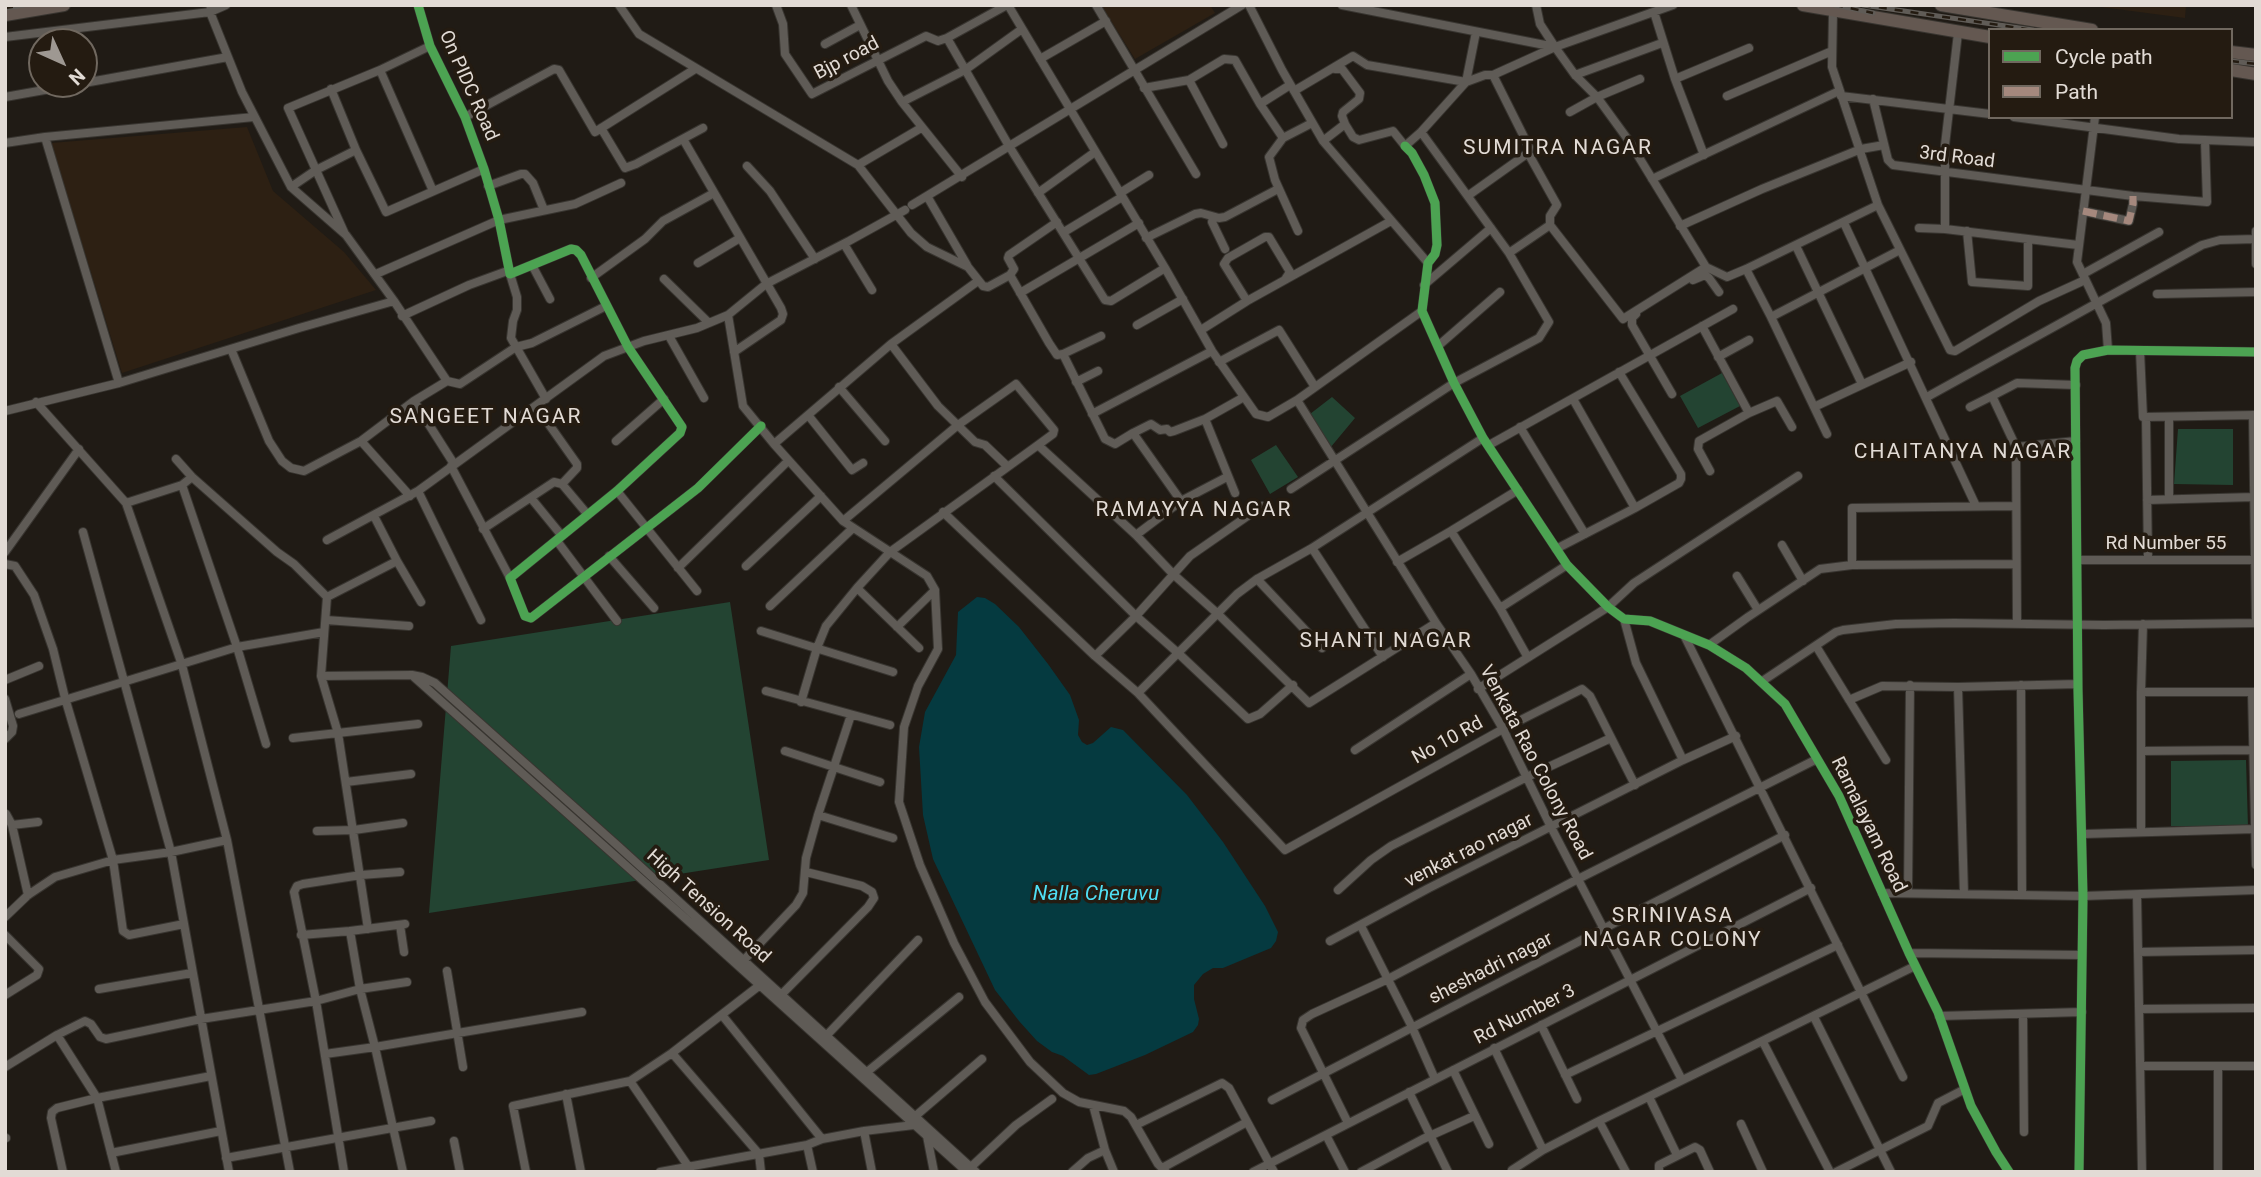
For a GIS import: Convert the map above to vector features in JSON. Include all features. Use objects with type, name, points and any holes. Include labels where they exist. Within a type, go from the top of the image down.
[{"type":"highway","points":[[5,15],[64,5]]},
{"type":"highway","points":[[1803,5],[1988,37]]},
{"type":"highway","points":[[1941,5],[2080,28]]},
{"type":"highway","points":[[2233,52],[2256,55]]},
{"type":"highway","points":[[2236,71],[2256,74]]},
{"type":"street","points":[[5,37],[226,5]]},
{"type":"street","name":"On PIDC Road","points":[[418,5],[430,46],[465,117],[499,220],[517,297],[517,310],[511,331],[511,338],[516,346]]},
{"type":"street","points":[[619,5],[639,34],[858,165],[905,210],[911,233],[928,247],[968,267]]},
{"type":"street","name":"Bjp road","points":[[776,5],[783,24],[785,54],[812,94],[926,36],[938,41],[947,38]]},
{"type":"street","points":[[851,5],[877,60],[902,102],[962,177]]},
{"type":"street","points":[[1165,268],[1107,302],[1009,146],[947,38],[1008,5],[1139,223],[1146,238],[1165,268],[1212,351],[1256,414],[1262,418],[1297,400],[1422,311]]},
{"type":"street","points":[[1096,5],[1196,174]]},
{"type":"street","points":[[327,540],[414,494],[604,356],[728,315],[766,284],[815,260],[962,177],[1242,5]]},
{"type":"street","points":[[1249,5],[1323,141],[1428,263]]},
{"type":"street","points":[[1342,5],[1555,47]]},
{"type":"street","points":[[1536,5],[1540,24],[1575,75],[1597,97],[1629,141],[1706,267],[1727,277],[1878,205]]},
{"type":"street","points":[[1331,70],[1342,69],[1360,93],[1359,99],[1343,112],[1342,116],[1353,137],[1359,140],[1393,131],[1405,146],[1466,82],[1493,75],[1555,47],[1673,5]]},
{"type":"street","points":[[211,9],[254,117],[291,187],[346,235],[376,274],[447,381],[460,384],[516,346],[532,343],[606,306]]},
{"type":"street","points":[[1837,10],[1832,67],[1840,93],[1878,205],[1926,306],[1952,352],[2159,232]]},
{"type":"street","points":[[1654,12],[1662,43],[1704,155]]},
{"type":"street","points":[[1040,59],[1106,21]]},
{"type":"street","points":[[825,44],[860,25]]},
{"type":"street","points":[[902,102],[965,70],[1022,29]]},
{"type":"street","points":[[1466,82],[1476,32]]},
{"type":"street","points":[[1945,229],[1943,172],[1958,33]]},
{"type":"street","points":[[1575,75],[1662,43]]},
{"type":"street","points":[[346,235],[288,107],[380,70],[430,46]]},
{"type":"street","points":[[1675,79],[1749,48]]},
{"type":"street","points":[[1727,96],[1832,51]]},
{"type":"street","points":[[1260,104],[1331,70],[1353,56],[1367,65],[1466,82]]},
{"type":"street","points":[[98,80],[228,57]]},
{"type":"street","points":[[1144,88],[1189,80],[1224,59],[1235,60],[1283,138]]},
{"type":"street","points":[[465,117],[554,69],[559,70],[595,132],[695,69]]},
{"type":"street","points":[[380,70],[433,191]]},
{"type":"street","points":[[2236,71],[2244,78],[2256,80]]},
{"type":"street","points":[[1493,75],[1529,143],[1528,153],[1557,205],[1549,215],[1550,225],[1623,319],[1706,267]]},
{"type":"street","points":[[1570,113],[1597,97],[1640,79]]},
{"type":"street","points":[[1189,80],[1223,144]]},
{"type":"street","points":[[331,89],[386,212],[484,169]]},
{"type":"street","points":[[5,97],[28,93]]},
{"type":"street","points":[[1652,179],[1840,93],[1988,114]]},
{"type":"street","points":[[1680,226],[1861,149],[1884,145],[1873,99]]},
{"type":"street","points":[[5,143],[254,117]]},
{"type":"street","points":[[2027,119],[2205,141],[2256,142]]},
{"type":"street","points":[[2095,119],[2077,262],[2106,323],[2108,350]]},
{"type":"street","points":[[1298,231],[1278,188],[1269,157],[1283,138],[1312,123]]},
{"type":"street","points":[[1323,141],[1345,124]]},
{"type":"street","points":[[601,128],[625,168],[703,128]]},
{"type":"street","points":[[858,165],[921,128]]},
{"type":"street","points":[[1291,489],[1454,383],[1539,338],[1549,322],[1509,253],[1421,132]]},
{"type":"street","points":[[45,137],[119,383]]},
{"type":"street","points":[[682,139],[781,308],[781,320],[734,352]]},
{"type":"street","name":"3rd Road","points":[[1884,145],[1888,160],[1893,165],[2133,197],[2207,202],[2205,141]]},
{"type":"street","name":"Ramalayam Road","points":[[1405,146],[1424,175],[1435,203],[1437,245],[1435,254],[1428,263],[1422,311],[1454,383],[1486,441],[1567,565],[1608,607],[1624,619],[1650,621],[1709,645],[1746,668],[1785,704],[1839,796],[1915,967],[1940,1016],[1965,1089],[1996,1152],[2009,1172]]},
{"type":"street","points":[[291,187],[316,170],[356,150]]},
{"type":"street","points":[[1038,192],[1096,152]]},
{"type":"street","points":[[1469,195],[1528,153]]},
{"type":"street","points":[[747,166],[770,191],[815,260]]},
{"type":"street","points":[[488,186],[525,174],[533,183],[544,210]]},
{"type":"street","points":[[1064,232],[1149,175]]},
{"type":"street","points":[[376,274],[499,220],[575,204],[621,183]]},
{"type":"street","points":[[1146,238],[1195,214],[1225,217],[1278,188]]},
{"type":"street","points":[[591,278],[645,239],[663,221],[714,193]]},
{"type":"street","points":[[927,196],[968,267],[983,286],[988,287],[1010,275],[1014,269],[1009,255],[1057,222]]},
{"type":"street","points":[[2083,211],[2129,221],[2133,197]]},
{"type":"street","points":[[1213,217],[1212,222],[1225,249]]},
{"type":"street","points":[[1201,330],[1247,300],[1391,221]]},
{"type":"street","points":[[1020,293],[1139,223]]},
{"type":"street","points":[[1844,223],[1976,506]]},
{"type":"street","points":[[1509,253],[1550,225]]},
{"type":"street","points":[[1424,285],[1491,228]]},
{"type":"street","points":[[1919,228],[1967,231],[2078,245]]},
{"type":"street","points":[[1967,231],[1972,282],[2028,286],[2028,239]]},
{"type":"street","points":[[2256,231],[2256,264]]},
{"type":"street","points":[[1247,300],[1224,262],[1267,237],[1272,241],[1290,274],[1267,289]]},
{"type":"street","points":[[698,263],[740,238]]},
{"type":"street","points":[[1927,397],[2202,245],[2220,240],[2255,239]]},
{"type":"street","points":[[844,244],[872,290]]},
{"type":"street","points":[[1796,246],[1862,384]]},
{"type":"street","points":[[402,316],[469,285],[532,265],[571,249],[581,256],[628,347],[682,427],[680,433],[618,491],[510,578]]},
{"type":"street","points":[[1770,317],[1900,250]]},
{"type":"street","points":[[532,265],[550,299]]},
{"type":"street","points":[[1746,269],[1827,434]]},
{"type":"street","points":[[1010,275],[1057,355],[1101,336]]},
{"type":"street","points":[[1672,394],[1631,321],[1635,315],[1700,276],[1709,278],[1719,292]]},
{"type":"street","points":[[664,279],[709,323]]},
{"type":"street","points":[[774,444],[891,344],[978,281]]},
{"type":"street","points":[[1438,346],[1500,292]]},
{"type":"street","points":[[2157,294],[2256,292]]},
{"type":"street","points":[[1137,325],[1183,299]]},
{"type":"street","points":[[5,411],[119,383],[394,301]]},
{"type":"street","points":[[943,512],[1095,656],[1138,693],[1237,594],[1256,579],[1312,548],[1486,441],[1520,427],[1733,309]]},
{"type":"street","points":[[728,315],[743,406],[788,461],[843,521],[927,576],[934,590],[938,649],[918,686],[904,727],[899,802],[920,865],[954,943],[985,1002],[1030,1062],[1063,1093],[1079,1102],[1124,1111],[1132,1117],[1148,1149],[1164,1170],[1247,1122]]},
{"type":"street","points":[[1702,326],[1749,413]]},
{"type":"street","points":[[1219,362],[1279,330],[1315,387]]},
{"type":"street","points":[[669,336],[704,398]]},
{"type":"street","points":[[1718,357],[1749,340]]},
{"type":"street","points":[[891,344],[938,406],[1007,466]]},
{"type":"street","points":[[516,346],[546,398]]},
{"type":"street","points":[[232,349],[269,441],[282,461],[291,468],[304,471],[361,441],[414,401],[447,381]]},
{"type":"street","points":[[2079,1172],[2083,834],[2078,684],[2077,361],[2083,355],[2108,350],[2256,352]]},
{"type":"street","points":[[1092,414],[1212,351]]},
{"type":"street","points":[[1761,682],[1836,632],[1882,626],[2256,623],[2254,415],[2143,417],[2140,351]]},
{"type":"street","points":[[1063,354],[1105,439],[1115,444],[1151,424],[1160,430],[1174,431],[1205,419],[1244,397]]},
{"type":"street","points":[[1814,407],[1911,362]]},
{"type":"street","points":[[1076,382],[1098,371]]},
{"type":"street","points":[[1556,549],[1679,483],[1681,474],[1619,372]]},
{"type":"street","points":[[801,702],[817,648],[827,626],[890,552],[1038,445],[1054,430],[1016,383],[958,425],[843,521]]},
{"type":"street","points":[[1970,407],[2017,383],[2076,385]]},
{"type":"street","points":[[839,387],[885,441]]},
{"type":"street","points":[[1992,396],[2016,447],[2017,624]]},
{"type":"street","points":[[1573,398],[1635,508]]},
{"type":"street","points":[[616,441],[664,399]]},
{"type":"street","name":"Venkata Rao Colony Road","points":[[1297,400],[1503,729],[1682,1080]]},
{"type":"street","points":[[414,401],[452,465],[510,578],[525,616],[531,618],[698,488],[761,426]]},
{"type":"street","points":[[1710,471],[1698,449],[1700,439],[1777,401],[1792,427]]},
{"type":"street","points":[[36,402],[126,503],[182,665],[227,840],[290,1172]]},
{"type":"street","points":[[536,406],[577,464],[577,468],[562,484]]},
{"type":"street","points":[[808,415],[852,470],[863,463]]},
{"type":"street","points":[[2146,416],[2148,559]]},
{"type":"street","points":[[2169,416],[2169,499]]},
{"type":"street","points":[[1205,419],[1235,493]]},
{"type":"street","points":[[1520,427],[1585,534]]},
{"type":"street","points":[[1133,432],[1181,501]]},
{"type":"street","points":[[361,441],[414,494],[481,620]]},
{"type":"street","points":[[2016,447],[2076,441]]},
{"type":"street","points":[[1038,445],[1136,535],[1173,574],[1309,703],[1436,623]]},
{"type":"street","points":[[5,552],[79,449]]},
{"type":"street","points":[[176,459],[192,477],[294,564],[327,597],[321,676],[338,733],[369,929]]},
{"type":"street","points":[[678,568],[788,461]]},
{"type":"street","points":[[994,475],[1136,616],[1248,719],[1260,714],[1293,685]]},
{"type":"street","points":[[126,503],[182,485],[192,477]]},
{"type":"street","points":[[1136,535],[1181,501],[1227,477]]},
{"type":"street","points":[[1478,689],[1608,607],[1634,583],[1798,477]]},
{"type":"street","points":[[484,529],[555,482],[562,484],[587,515]]},
{"type":"street","points":[[182,485],[237,647],[266,744]]},
{"type":"street","points":[[1397,562],[1518,490]]},
{"type":"street","points":[[618,491],[697,592]]},
{"type":"street","points":[[746,566],[821,496]]},
{"type":"street","points":[[2147,500],[2254,497]]},
{"type":"street","points":[[531,498],[617,621]]},
{"type":"street","points":[[1095,656],[1136,616],[1190,556],[1262,506]]},
{"type":"street","points":[[1852,565],[1852,508],[2015,506]]},
{"type":"street","points":[[374,516],[421,602]]},
{"type":"street","points":[[770,606],[853,528]]},
{"type":"street","points":[[1451,531],[1527,656]]},
{"type":"street","points":[[82,532],[171,852],[229,1172]]},
{"type":"street","points":[[1782,545],[1803,580]]},
{"type":"street","points":[[1312,548],[1383,657]]},
{"type":"street","points":[[609,556],[653,608]]},
{"type":"street","name":"Rd Number 55","points":[[2077,561],[2255,560]]},
{"type":"street","points":[[327,597],[397,561]]},
{"type":"street","points":[[5,564],[15,566],[34,595],[53,649],[113,860],[123,931],[129,935],[184,924]]},
{"type":"street","points":[[1709,645],[1820,569],[1852,565],[2016,564]]},
{"type":"street","points":[[1500,608],[1567,565]]},
{"type":"street","points":[[1737,576],[1758,610]]},
{"type":"street","points":[[1256,579],[1322,648]]},
{"type":"street","points":[[857,588],[919,648]]},
{"type":"street","points":[[897,627],[934,590]]},
{"type":"street","points":[[1624,619],[1636,663],[1683,760]]},
{"type":"street","points":[[326,620],[409,626]]},
{"type":"street","points":[[2141,831],[2143,624]]},
{"type":"street","points":[[761,631],[893,672]]},
{"type":"street","points":[[19,714],[237,647],[324,632]]},
{"type":"street","points":[[1685,635],[1903,1077]]},
{"type":"street","points":[[1816,646],[1886,760]]},
{"type":"street","points":[[5,680],[39,666]]},
{"type":"street","points":[[1355,750],[1471,674]]},
{"type":"street","name":"High Tension Road","points":[[321,676],[412,676],[428,687],[662,891],[760,985],[971,1170]]},
{"type":"street","points":[[1849,700],[1882,685],[1958,687],[2078,684]]},
{"type":"street","points":[[1908,893],[1910,685]]},
{"type":"street","points":[[2021,685],[2022,894]]},
{"type":"street","points":[[1958,687],[1964,894]]},
{"type":"street","name":"No 10 Rd","points":[[1138,693],[1285,850],[1503,729],[1581,689],[1590,696],[1635,785]]},
{"type":"street","points":[[766,691],[890,725]]},
{"type":"street","points":[[2141,692],[2254,692],[2256,865]]},
{"type":"street","points":[[5,699],[13,726],[12,732],[5,739]]},
{"type":"street","points":[[744,960],[796,905],[803,893],[806,858],[851,715]]},
{"type":"street","points":[[293,738],[418,724]]},
{"type":"street","name":"venkat rao nagar","points":[[1330,942],[1429,888],[1736,736]]},
{"type":"street","points":[[1338,890],[1371,860],[1431,825],[1611,738]]},
{"type":"street","points":[[2142,751],[2253,750]]},
{"type":"street","points":[[785,751],[880,782]]},
{"type":"street","points":[[1348,1123],[1301,1028],[1303,1020],[1817,759]]},
{"type":"street","points":[[346,782],[411,774]]},
{"type":"street","points":[[6,814],[12,825],[28,895]]},
{"type":"street","points":[[818,814],[893,838]]},
{"type":"street","points":[[12,825],[38,822]]},
{"type":"street","points":[[317,831],[354,830],[403,823]]},
{"type":"street","points":[[2083,834],[2255,829]]},
{"type":"street","name":"sheshadri nagar","points":[[1272,1100],[1785,835]]},
{"type":"street","points":[[5,917],[28,895],[55,877],[113,860],[171,852],[227,840]]},
{"type":"street","points":[[344,1172],[316,1001],[293,897],[297,886],[361,875],[400,872]]},
{"type":"street","points":[[781,995],[874,898],[872,892],[862,886],[806,872]]},
{"type":"street","name":"Rd Number 3","points":[[1253,1172],[1272,1168],[1348,1123],[1811,888]]},
{"type":"street","points":[[1882,893],[2083,896],[2256,890]]},
{"type":"street","points":[[2137,894],[2142,1172]]},
{"type":"street","name":"High Tension Road","points":[[684,911],[744,960],[867,1072],[927,1136],[971,1170]]},
{"type":"street","points":[[302,935],[403,924],[404,952]]},
{"type":"street","points":[[1361,926],[1435,1079]]},
{"type":"street","points":[[350,931],[360,989],[403,1172]]},
{"type":"street","points":[[5,935],[39,969],[37,975],[5,995]]},
{"type":"street","points":[[826,1036],[918,940]]},
{"type":"street","points":[[1565,1075],[1838,945]]},
{"type":"street","points":[[2138,953],[2256,950]]},
{"type":"street","points":[[1909,953],[2082,955]]},
{"type":"street","points":[[1513,1170],[1543,1150],[1599,1121],[1915,967]]},
{"type":"street","points":[[447,971],[463,1067]]},
{"type":"street","points":[[99,989],[192,972]]},
{"type":"street","points":[[5,1067],[85,1021],[91,1024],[100,1037],[106,1039],[407,982]]},
{"type":"street","points":[[526,1172],[513,1105],[630,1080],[672,1053],[760,985]]},
{"type":"street","points":[[867,1072],[959,997]]},
{"type":"street","points":[[2139,1009],[2256,1009]]},
{"type":"street","points":[[325,1054],[582,1012]]},
{"type":"street","points":[[1940,1016],[2082,1012]]},
{"type":"street","points":[[2023,1014],[2024,1132]]},
{"type":"street","points":[[722,1015],[822,1139]]},
{"type":"street","points":[[1814,1017],[1891,1172]]},
{"type":"street","points":[[1541,1025],[1577,1099]]},
{"type":"street","points":[[57,1035],[97,1098],[116,1172]]},
{"type":"street","points":[[1763,1042],[1830,1172]]},
{"type":"street","points":[[1494,1048],[1543,1150]]},
{"type":"street","points":[[672,1053],[759,1154],[761,1172]]},
{"type":"street","points":[[660,1172],[695,1168],[913,1121],[982,1059]]},
{"type":"street","points":[[2140,1066],[2256,1066]]},
{"type":"street","points":[[2218,1066],[2218,1172]]},
{"type":"street","points":[[1453,1070],[1489,1144]]},
{"type":"street","points":[[63,1172],[51,1118],[52,1112],[57,1108],[211,1076]]},
{"type":"street","points":[[630,1080],[695,1168]]},
{"type":"street","points":[[1136,1125],[1222,1083],[1229,1088],[1272,1168]]},
{"type":"street","points":[[1836,1172],[1927,1126],[1938,1103],[1965,1089]]},
{"type":"street","points":[[1409,1092],[1448,1172]]},
{"type":"street","points":[[566,1094],[580,1172]]},
{"type":"street","points":[[1649,1097],[1677,1156]]},
{"type":"street","points":[[971,1170],[1016,1125],[1052,1099]]},
{"type":"street","points":[[1093,1105],[1114,1172]]},
{"type":"street","points":[[1361,1172],[1474,1116]]},
{"type":"street","points":[[226,1158],[431,1121]]},
{"type":"street","points":[[1599,1121],[1626,1172]]},
{"type":"street","points":[[1741,1124],[1763,1172]]},
{"type":"street","points":[[111,1153],[221,1131]]},
{"type":"street","points":[[864,1131],[872,1172]]},
{"type":"street","points":[[1326,1135],[1345,1172]]},
{"type":"street","points":[[927,1136],[934,1172]]},
{"type":"street","points":[[454,1141],[460,1172]]},
{"type":"street","points":[[807,1145],[813,1172]]},
{"type":"street","points":[[1660,1172],[1659,1165],[1695,1147],[1698,1147],[1710,1172]]},
{"type":"street","points":[[1072,1172],[1088,1158],[1105,1150]]},
{"type":"shaded area","points":[[1101,5],[1210,5],[1215,13],[1135,59]]},
{"type":"shaded area","points":[[2086,5],[2186,5],[2185,18]]},
{"type":"shaded area","points":[[247,127],[273,191],[344,252],[376,290],[122,373],[51,143]]},
{"type":"green space","points":[[1722,373],[1740,406],[1698,428],[1680,396]]},
{"type":"green space","points":[[1332,397],[1355,418],[1330,448],[1310,414]]},
{"type":"green space","points":[[2178,429],[2233,429],[2233,485],[2174,484]]},
{"type":"green space","points":[[1276,445],[1298,477],[1270,494],[1251,460]]},
{"type":"green space","points":[[730,602],[769,860],[429,913],[451,646]]},
{"type":"green space","points":[[2246,760],[2248,827],[2171,826],[2171,761]]},
{"type":"water","name":"Nalla Cheruvu","points":[[977,597],[995,604],[1019,627],[1048,664],[1070,695],[1079,720],[1078,735],[1082,742],[1087,745],[1093,743],[1111,727],[1123,730],[1187,795],[1223,842],[1265,906],[1278,932],[1271,948],[1203,974],[1194,985],[1199,1019],[1193,1032],[1096,1074],[1089,1075],[1037,1041],[995,990],[933,859],[923,815],[919,747],[925,712],[956,655],[958,612]]},
{"type":"railway","points":[[5,8],[24,5]]},
{"type":"railway","points":[[1835,5],[1873,13]]},
{"type":"railway","points":[[1863,5],[2019,28]]},
{"type":"railway","points":[[2233,61],[2256,64]]},
{"type":"marked path","points":[[2083,211],[2129,221],[2133,196]]},
{"type":"cycle path","points":[[418,5],[430,46],[465,117],[484,169],[499,220],[510,274],[571,249],[576,250],[628,347],[682,427],[680,433],[617,491],[510,578],[525,616],[531,618],[698,488],[761,426]]},
{"type":"cycle path","points":[[1405,146],[1424,175],[1435,203],[1437,245],[1435,254],[1428,263],[1422,311],[1454,383],[1483,438],[1567,565],[1608,607],[1624,619],[1650,621],[1709,645],[1746,668],[1785,704],[1839,796],[1938,1012],[1971,1106],[2009,1172]]},
{"type":"cycle path","points":[[2079,1172],[2083,896],[2075,368],[2083,355],[2108,350],[2256,352]]},
{"type":"district","name":"SUMITRA NAGAR","points":[[1558,149]]},
{"type":"district","name":"SANGEET NAGAR","points":[[486,418]]},
{"type":"district","name":"CHAITANYA NAGAR","points":[[1963,453]]},
{"type":"district","name":"RAMAYYA NAGAR","points":[[1194,511]]},
{"type":"district","name":"SHANTI NAGAR","points":[[1386,642]]},
{"type":"district","name":"SRINIVASA NAGAR COLONY","points":[[1673,929]]}]
